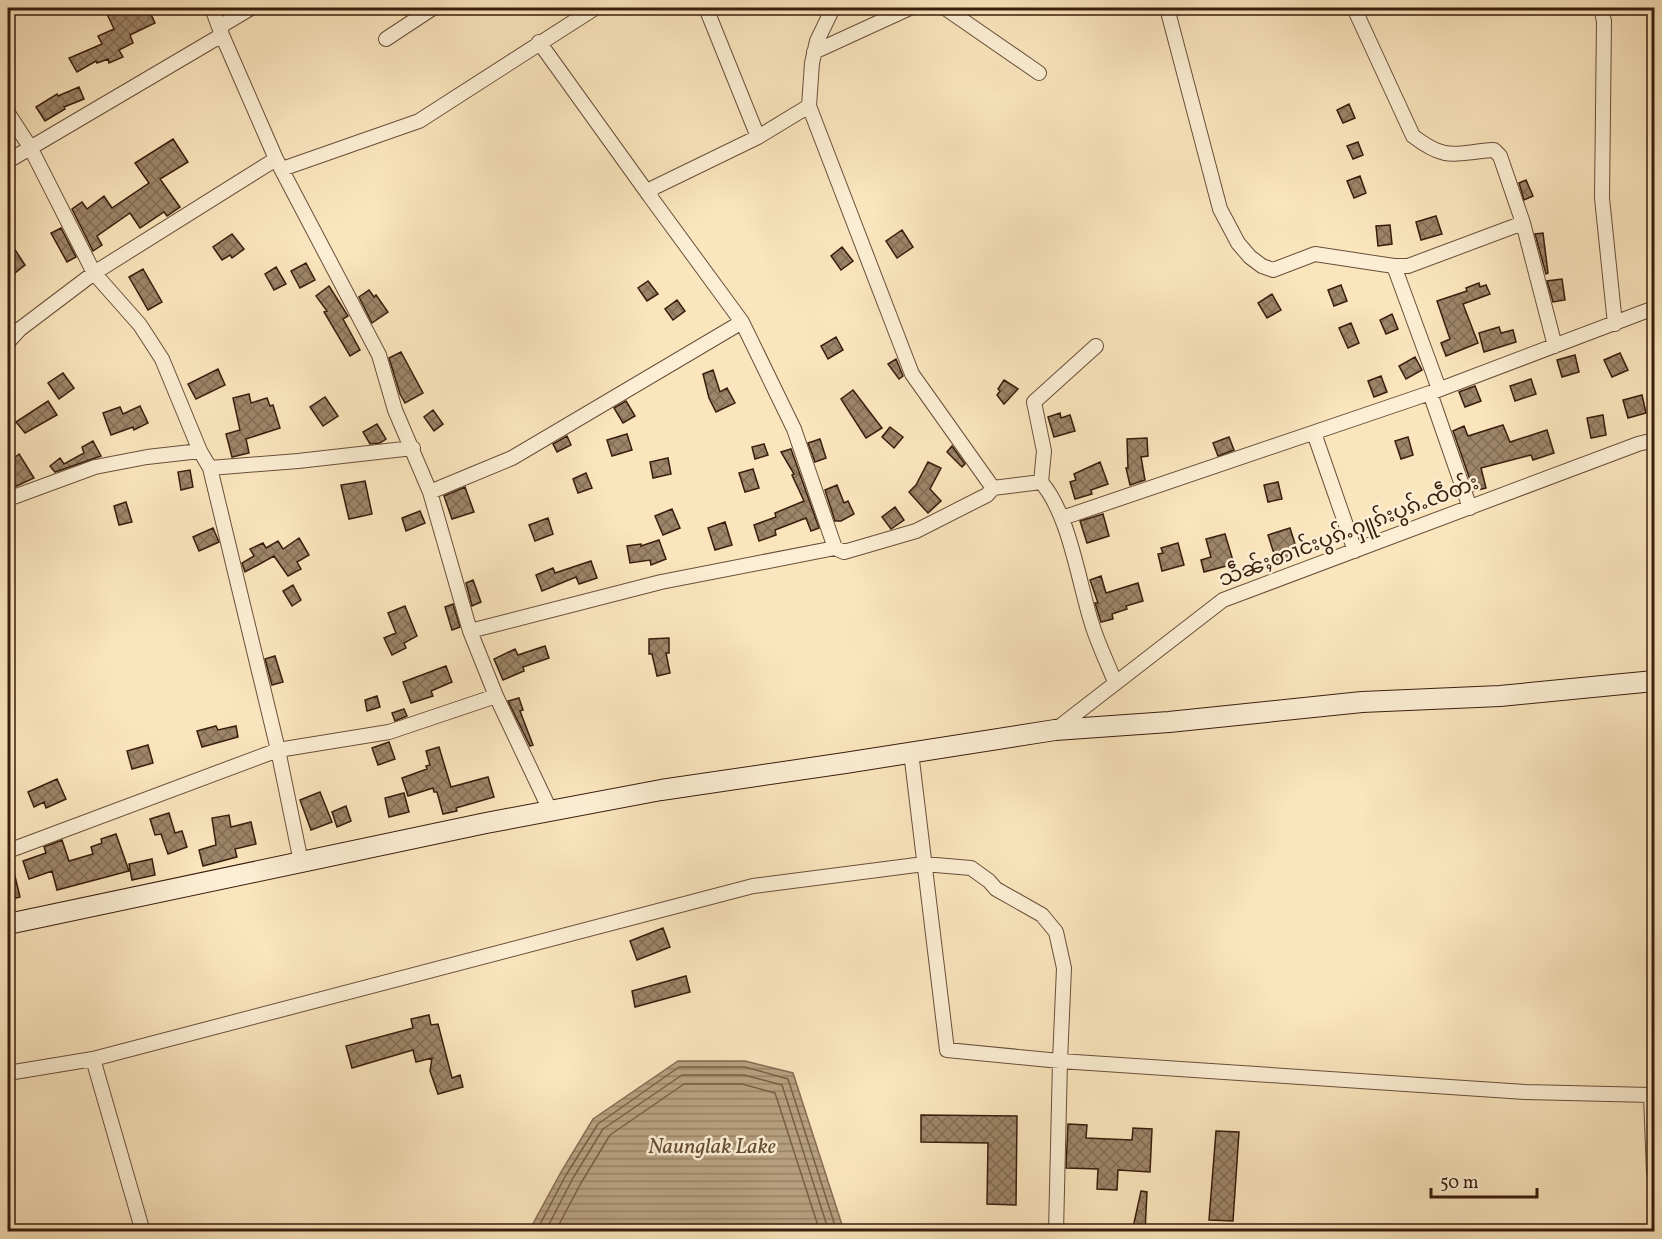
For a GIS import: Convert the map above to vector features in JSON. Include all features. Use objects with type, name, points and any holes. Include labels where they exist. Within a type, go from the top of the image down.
[{"type":"main road","points":[[8,924],[550,810],[661,790],[1055,730],[1169,722],[1362,702],[1500,696],[1654,681]]},
{"type":"street","points":[[212,8],[279,164],[379,355],[395,410],[430,492],[470,631],[496,696],[550,810]]},
{"type":"street","points":[[8,161],[221,31],[251,8]]},
{"type":"street","points":[[386,39],[433,8]]},
{"type":"street","points":[[8,342],[20,329],[94,273],[279,164],[419,121],[595,8]]},
{"type":"street","points":[[706,8],[758,137]]},
{"type":"street","points":[[833,8],[814,52],[809,106],[912,374],[993,488]]},
{"type":"street","points":[[814,52],[910,8]]},
{"type":"street","points":[[945,8],[1039,74]]},
{"type":"street","points":[[1167,8],[1220,209],[1238,243],[1262,266],[1273,270],[1315,254],[1408,266],[1523,223]]},
{"type":"street","points":[[1354,8],[1413,136],[1427,147],[1455,155],[1494,150],[1500,156],[1523,223],[1556,345]]},
{"type":"street","points":[[1601,8],[1604,21],[1602,198],[1615,324]]},
{"type":"street","points":[[539,42],[742,322],[794,429],[835,548]]},
{"type":"street","points":[[649,195],[652,188],[758,137],[809,106]]},
{"type":"street","points":[[8,113],[30,147],[94,273],[140,325],[162,359],[200,451],[210,468],[278,750],[301,862]]},
{"type":"street","points":[[1394,266],[1470,508]]},
{"type":"street","points":[[1062,518],[1435,391],[1654,308]]},
{"type":"street","points":[[430,492],[512,458],[742,322]]},
{"type":"street","points":[[1096,346],[1034,402],[1044,451],[1041,482],[1050,492],[1062,518],[1092,624],[1115,682]]},
{"type":"street","points":[[1314,433],[1355,551]]},
{"type":"street","name":"သဵၼ်ႈတၢင်းပွၵ်ႉႁူၵ်းပွၵ်ႉၸဵတ်း","points":[[1055,730],[1223,600],[1638,444],[1654,440]]},
{"type":"street","points":[[210,468],[413,448]]},
{"type":"street","points":[[8,499],[95,467],[147,456],[200,451]]},
{"type":"street","points":[[470,631],[661,582],[835,548],[844,552],[916,531],[987,495],[993,488],[1041,482]]},
{"type":"street","points":[[8,851],[278,750],[389,732],[496,696]]},
{"type":"street","points":[[910,752],[946,1050],[1525,1092],[1651,1095],[1654,1173]]},
{"type":"street","points":[[8,1073],[93,1059],[753,886],[924,864],[971,868],[996,889],[1042,915],[1056,932],[1064,968],[1056,1232]]},
{"type":"street","points":[[93,1059],[143,1232]]},
{"type":"water","name":"Naunglak Lake","points":[[678,1061],[745,1061],[793,1073],[844,1231],[529,1231],[593,1119]]},
{"type":"building","points":[[121,8],[148,8],[155,23],[130,35],[133,43],[119,50],[123,57],[109,63],[108,59],[97,63],[96,61],[77,72],[69,58],[102,44],[98,36],[114,29],[107,14]]},
{"type":"building","points":[[79,87],[84,99],[64,107],[65,109],[45,121],[36,107],[57,94],[58,96]]},
{"type":"building","points":[[1349,104],[1355,118],[1343,123],[1337,110]]},
{"type":"building","points":[[173,139],[188,162],[160,179],[180,207],[167,216],[164,212],[140,228],[130,213],[97,236],[102,245],[93,251],[72,209],[82,202],[87,209],[104,196],[112,208],[149,183],[135,163]]},
{"type":"building","points":[[1358,142],[1363,155],[1353,159],[1347,146]]},
{"type":"building","points":[[1360,176],[1366,193],[1354,198],[1347,181]]},
{"type":"building","points":[[1526,180],[1533,196],[1524,200],[1519,183]]},
{"type":"building","points":[[1436,216],[1442,234],[1421,240],[1416,222]]},
{"type":"building","points":[[1390,225],[1392,244],[1378,246],[1376,226]]},
{"type":"building","points":[[61,228],[76,257],[67,262],[51,233]]},
{"type":"building","points":[[902,230],[913,247],[897,258],[886,241]]},
{"type":"building","points":[[1543,233],[1548,273],[1546,274],[1535,234]]},
{"type":"building","points":[[232,234],[244,249],[232,258],[230,255],[222,260],[213,247]]},
{"type":"building","points":[[8,239],[25,265],[15,273],[12,269],[8,272]]},
{"type":"building","points":[[842,247],[853,261],[841,270],[831,256]]},
{"type":"building","points":[[306,263],[315,280],[300,288],[291,271]]},
{"type":"building","points":[[276,267],[286,284],[274,290],[265,274]]},
{"type":"building","points":[[143,269],[162,302],[148,310],[129,277]]},
{"type":"building","points":[[1562,279],[1565,300],[1553,302],[1547,281]]},
{"type":"building","points":[[648,281],[658,294],[647,301],[638,288]]},
{"type":"building","points":[[1479,283],[1480,287],[1486,285],[1490,294],[1463,304],[1478,343],[1446,356],[1441,343],[1450,339],[1437,301],[1467,291],[1466,288]]},
{"type":"building","points":[[1341,285],[1347,301],[1334,306],[1328,290]]},
{"type":"building","points":[[329,286],[348,316],[343,319],[360,350],[350,356],[324,312],[327,311],[316,296]]},
{"type":"building","points":[[369,290],[374,297],[376,295],[388,312],[372,323],[359,297]]},
{"type":"building","points":[[1272,294],[1281,310],[1267,318],[1258,303]]},
{"type":"building","points":[[677,300],[685,311],[673,320],[665,309]]},
{"type":"building","points":[[1392,314],[1398,329],[1386,334],[1380,320]]},
{"type":"building","points":[[1351,323],[1359,343],[1348,348],[1339,328]]},
{"type":"building","points":[[1499,327],[1501,333],[1513,330],[1516,342],[1484,352],[1479,333]]},
{"type":"building","points":[[836,337],[843,350],[828,359],[821,346]]},
{"type":"building","points":[[401,352],[423,393],[405,403],[389,358]]},
{"type":"building","points":[[1620,353],[1628,370],[1612,377],[1604,360]]},
{"type":"building","points":[[1575,355],[1579,372],[1562,377],[1557,360]]},
{"type":"building","points":[[1415,357],[1422,370],[1406,379],[1399,366]]},
{"type":"building","points":[[896,359],[903,376],[899,379],[888,364]]},
{"type":"building","points":[[218,369],[225,385],[196,399],[188,384]]},
{"type":"building","points":[[713,370],[720,392],[727,388],[735,403],[716,412],[709,398],[703,374]]},
{"type":"building","points":[[63,373],[74,388],[59,399],[48,383]]},
{"type":"building","points":[[1381,376],[1387,392],[1374,397],[1368,381]]},
{"type":"building","points":[[1531,379],[1536,394],[1515,401],[1510,386]]},
{"type":"building","points":[[1004,380],[1018,389],[1004,404],[997,395]]},
{"type":"building","points":[[1475,386],[1481,401],[1465,407],[1459,392]]},
{"type":"building","points":[[853,390],[882,428],[866,438],[841,399]]},
{"type":"building","points":[[249,394],[251,403],[267,398],[270,406],[273,405],[280,428],[246,439],[249,453],[232,457],[226,434],[240,430],[233,398]]},
{"type":"building","points":[[1642,395],[1646,413],[1628,418],[1623,400]]},
{"type":"building","points":[[325,397],[338,416],[323,426],[310,407]]},
{"type":"building","points":[[48,401],[57,415],[25,433],[16,422]]},
{"type":"building","points":[[626,401],[635,416],[623,423],[614,408]]},
{"type":"building","points":[[140,406],[148,423],[134,430],[133,427],[111,435],[103,413],[120,407],[123,414]]},
{"type":"building","points":[[433,410],[443,424],[434,431],[424,417]]},
{"type":"building","points":[[1060,413],[1061,418],[1070,415],[1075,431],[1054,437],[1048,417]]},
{"type":"building","points":[[1603,415],[1606,435],[1591,438],[1587,418]]},
{"type":"building","points":[[377,424],[386,439],[380,443],[370,444],[363,432]]},
{"type":"building","points":[[1503,425],[1510,442],[1547,430],[1554,453],[1533,460],[1531,455],[1481,468],[1486,488],[1474,491],[1453,431],[1464,426],[1468,436]]},
{"type":"building","points":[[890,427],[903,437],[894,448],[882,437]]},
{"type":"building","points":[[627,434],[632,450],[612,456],[607,440]]},
{"type":"building","points":[[567,436],[571,445],[557,452],[553,444]]},
{"type":"building","points":[[1229,437],[1234,450],[1218,456],[1213,443]]},
{"type":"building","points":[[1408,437],[1413,455],[1401,459],[1395,441]]},
{"type":"building","points":[[1147,438],[1148,456],[1141,457],[1145,480],[1130,485],[1126,468],[1128,468],[1127,439]]},
{"type":"building","points":[[820,439],[826,458],[815,462],[808,443]]},
{"type":"building","points":[[93,441],[101,456],[55,472],[50,466],[60,458],[64,464],[84,453],[82,447]]},
{"type":"building","points":[[764,444],[768,455],[755,459],[752,447]]},
{"type":"building","points":[[952,446],[965,464],[962,467],[947,452]]},
{"type":"building","points":[[791,449],[819,528],[811,531],[806,518],[775,530],[776,535],[759,541],[754,525],[776,517],[775,513],[804,501],[792,475],[794,474],[781,452]]},
{"type":"building","points":[[19,454],[34,478],[8,490],[8,463]]},
{"type":"building","points":[[668,458],[671,474],[653,478],[650,462]]},
{"type":"building","points":[[928,462],[941,468],[930,489],[941,501],[928,513],[909,492],[916,485]]},
{"type":"building","points":[[1100,462],[1108,484],[1091,490],[1092,494],[1075,499],[1070,482],[1076,480],[1074,474]]},
{"type":"building","points":[[753,469],[759,488],[745,492],[739,473]]},
{"type":"building","points":[[190,470],[193,487],[181,490],[178,472]]},
{"type":"building","points":[[586,473],[592,488],[578,493],[573,479]]},
{"type":"building","points":[[365,481],[372,514],[349,519],[341,485]]},
{"type":"building","points":[[1278,482],[1282,499],[1268,502],[1264,485]]},
{"type":"building","points":[[837,485],[844,503],[848,501],[854,514],[841,521],[835,521],[825,490]]},
{"type":"building","points":[[465,487],[474,512],[452,519],[444,496]]},
{"type":"building","points":[[126,502],[132,522],[119,525],[114,506]]},
{"type":"building","points":[[895,507],[904,520],[891,529],[882,517]]},
{"type":"building","points":[[672,509],[680,528],[663,535],[655,516]]},
{"type":"building","points":[[420,511],[425,523],[406,531],[402,518]]},
{"type":"building","points":[[1103,514],[1109,536],[1087,543],[1080,521]]},
{"type":"building","points":[[548,518],[553,534],[535,541],[529,525]]},
{"type":"building","points":[[725,522],[732,545],[715,550],[708,528]]},
{"type":"building","points":[[213,528],[219,542],[199,551],[193,537]]},
{"type":"building","points":[[1290,528],[1296,547],[1288,549],[1291,559],[1277,563],[1268,535]]},
{"type":"building","points":[[1225,534],[1234,564],[1204,572],[1201,560],[1211,557],[1206,539]]},
{"type":"building","points":[[299,538],[309,555],[297,562],[301,569],[288,576],[274,556],[245,572],[242,563],[254,556],[250,549],[263,543],[266,548],[278,541],[283,549]]},
{"type":"building","points":[[659,540],[666,559],[651,565],[650,560],[630,563],[627,546],[641,544],[641,546]]},
{"type":"building","points":[[1178,543],[1184,565],[1162,571],[1158,554],[1163,553],[1161,548]]},
{"type":"building","points":[[591,561],[597,578],[579,584],[576,577],[542,591],[536,575],[553,568],[555,573]]},
{"type":"building","points":[[1101,576],[1106,593],[1138,583],[1143,601],[1126,606],[1127,609],[1112,614],[1113,619],[1101,622],[1095,603],[1098,603],[1090,580]]},
{"type":"building","points":[[473,580],[481,602],[472,606],[466,583]]},
{"type":"building","points":[[293,585],[301,600],[292,606],[283,591]]},
{"type":"building","points":[[453,604],[460,627],[452,630],[445,607]]},
{"type":"building","points":[[405,606],[417,636],[404,643],[406,648],[392,655],[384,638],[396,633],[388,613]]},
{"type":"building","points":[[669,638],[669,653],[666,653],[670,673],[657,676],[652,654],[649,654],[649,639]]},
{"type":"building","points":[[545,646],[549,658],[523,667],[524,671],[503,680],[494,659],[515,649],[518,655]]},
{"type":"building","points":[[275,656],[283,682],[272,685],[265,659]]},
{"type":"building","points":[[446,666],[452,682],[431,691],[433,696],[411,703],[403,682]]},
{"type":"building","points":[[377,696],[380,707],[367,711],[365,700]]},
{"type":"building","points":[[519,698],[523,710],[520,711],[533,745],[530,746],[508,701]]},
{"type":"building","points":[[404,709],[407,716],[395,721],[392,713]]},
{"type":"building","points":[[216,726],[218,730],[236,726],[238,737],[202,747],[197,731]]},
{"type":"building","points":[[389,742],[395,759],[378,765],[372,748]]},
{"type":"building","points":[[148,745],[153,763],[132,769],[127,751]]},
{"type":"building","points":[[439,747],[451,787],[488,777],[494,797],[443,814],[437,792],[434,792],[433,788],[408,796],[402,778],[427,769],[426,766],[430,765],[426,751]]},
{"type":"building","points":[[57,779],[66,799],[46,808],[44,802],[34,807],[28,792]]},
{"type":"building","points":[[320,792],[332,822],[311,830],[300,800]]},
{"type":"building","points":[[404,793],[409,812],[389,817],[385,798]]},
{"type":"building","points":[[346,806],[351,821],[337,827],[332,812]]},
{"type":"building","points":[[169,813],[175,833],[182,831],[187,847],[168,854],[161,834],[155,835],[150,819]]},
{"type":"building","points":[[229,815],[231,827],[251,822],[256,844],[235,849],[237,857],[203,866],[199,850],[216,845],[212,818]]},
{"type":"building","points":[[116,834],[129,871],[57,890],[52,871],[29,879],[23,861],[46,853],[44,847],[62,840],[69,861],[93,854],[91,847],[102,843],[101,839]]},
{"type":"building","points":[[152,859],[155,875],[132,880],[129,864]]},
{"type":"building","points":[[12,864],[20,897],[8,900],[8,865]]},
{"type":"building","points":[[663,928],[670,947],[637,960],[630,941]]},
{"type":"building","points":[[686,976],[690,992],[635,1007],[632,991]]},
{"type":"building","points":[[429,1015],[431,1025],[438,1024],[452,1078],[460,1075],[463,1087],[438,1094],[430,1071],[432,1058],[416,1062],[413,1050],[352,1068],[346,1046],[413,1028],[411,1019]]},
{"type":"building","points":[[921,1115],[1017,1116],[1016,1205],[987,1204],[988,1143],[921,1142]]},
{"type":"building","points":[[1068,1124],[1087,1125],[1086,1138],[1132,1140],[1133,1128],[1152,1129],[1150,1172],[1118,1170],[1117,1190],[1097,1189],[1098,1169],[1066,1168]]},
{"type":"building","points":[[1216,1131],[1239,1132],[1233,1221],[1209,1220]]},
{"type":"building","points":[[1141,1191],[1147,1192],[1145,1232],[1132,1232]]}]
